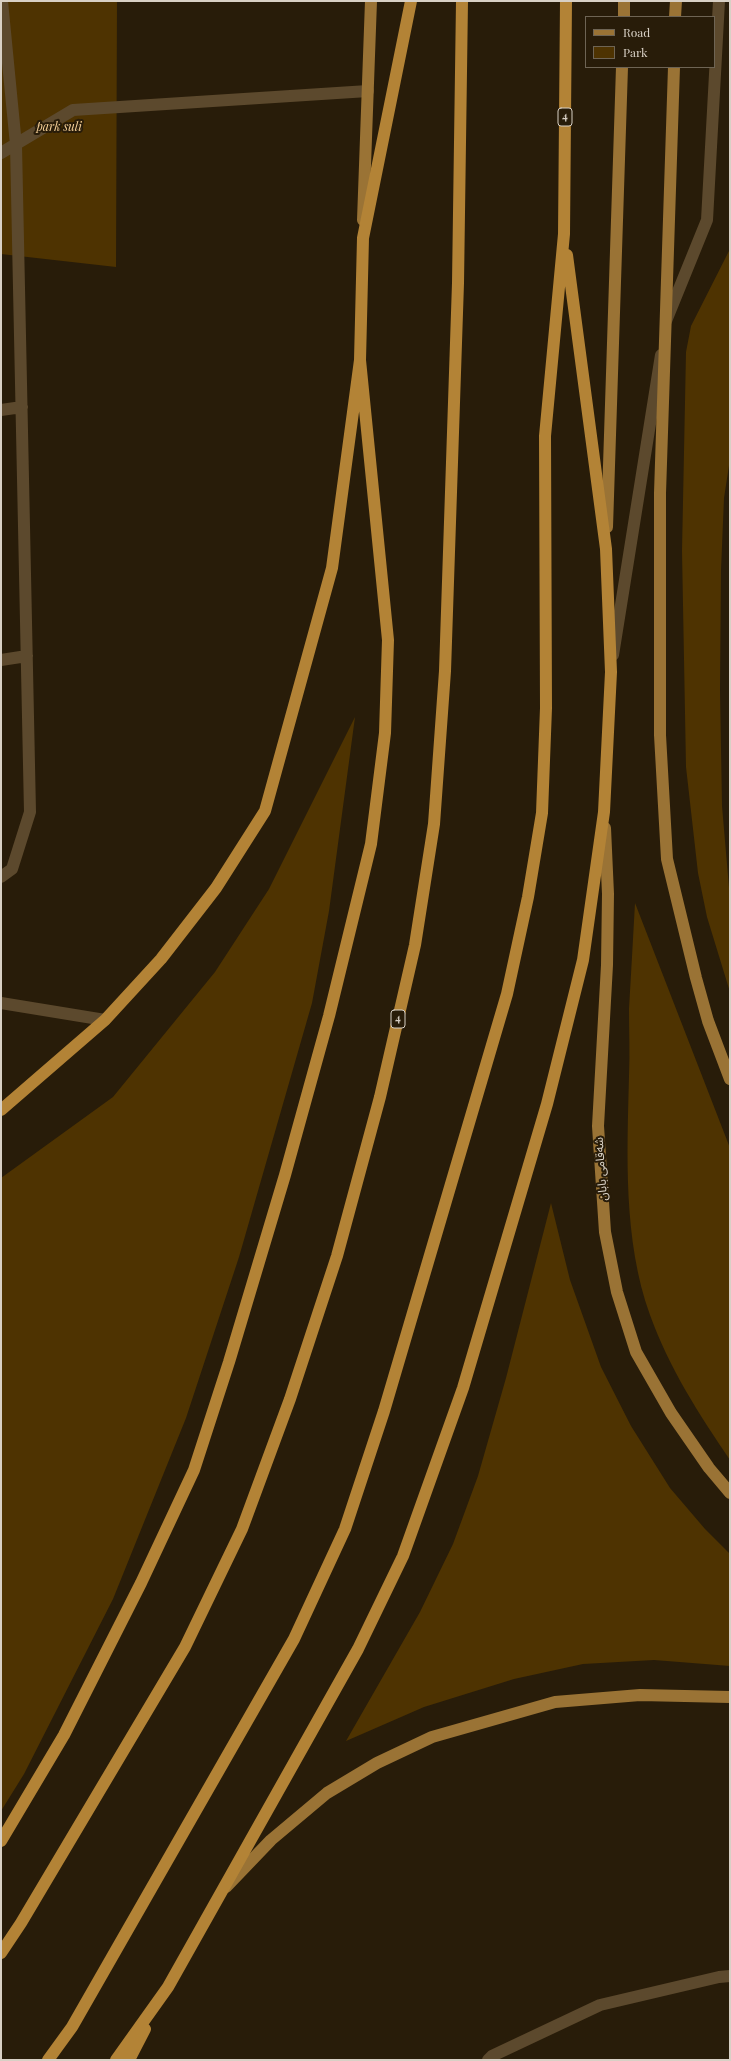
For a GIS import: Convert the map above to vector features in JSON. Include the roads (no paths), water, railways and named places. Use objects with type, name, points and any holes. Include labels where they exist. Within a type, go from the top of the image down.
[{"type":"highway","points":[[1,1110],[105,1020],[161,959],[216,888],[265,811],[332,568],[360,360],[363,238],[411,1]]},
{"type":"highway","name":"4","points":[[1,1953],[21,1923],[185,1647],[242,1529],[290,1399],[335,1264],[380,1098],[415,945],[434,824],[444,686],[458,290],[462,1]]},
{"type":"highway","name":"4","points":[[48,2060],[72,2027],[294,1639],[345,1529],[384,1411],[507,994],[528,897],[542,812],[546,708],[546,436],[564,234],[566,1]]},
{"type":"highway","points":[[129,2060],[168,1987],[358,1649],[403,1556],[465,1381],[544,1112],[583,960],[604,812],[611,672],[606,549],[564,234]]},
{"type":"highway","points":[[1,1841],[64,1735],[141,1583],[194,1470],[229,1362],[285,1174],[329,1016],[369,852],[385,733],[388,640],[360,360]]},
{"type":"highway","points":[[116,2060],[168,1987]]},
{"type":"main road","points":[[363,238],[371,1]]},
{"type":"main road","points":[[624,1],[624,16]]},
{"type":"main road","points":[[675,16],[676,1]]},
{"type":"main road","points":[[606,549],[622,68]]},
{"type":"main road","points":[[674,68],[660,493],[660,712],[667,859],[708,1021],[730,1079]]},
{"type":"main road","name":"شەقامی بابان","points":[[604,812],[608,894],[607,965],[598,1126],[605,1232],[617,1292],[636,1352],[671,1413],[709,1468],[730,1493]]},
{"type":"main road","points":[[222,1893],[271,1840],[327,1793],[377,1763],[432,1737],[555,1702],[640,1695],[730,1697]]},
{"type":"street","points":[[1,877],[12,869],[30,812],[16,145],[2,1]]},
{"type":"street","points":[[611,672],[666,322],[707,220],[719,1]]},
{"type":"street","points":[[1,153],[72,110],[368,91]]},
{"type":"street","points":[[1,410],[22,407]]},
{"type":"street","points":[[1,660],[27,656]]},
{"type":"street","points":[[1,1003],[105,1020]]},
{"type":"street","points":[[488,2060],[492,2056],[600,2005],[719,1977],[730,1976]]},
{"type":"park label","name":"park suli","points":[[59,127]]}]
